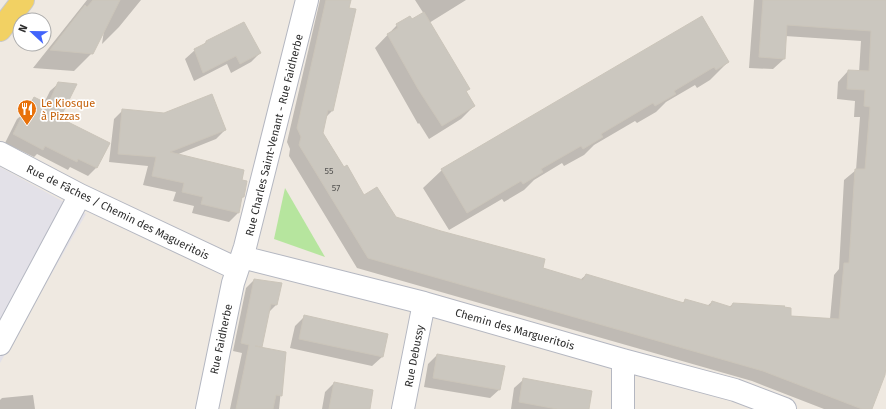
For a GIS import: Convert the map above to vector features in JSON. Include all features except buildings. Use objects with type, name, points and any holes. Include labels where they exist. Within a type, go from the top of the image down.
[{"type":"main road","points":[[0,30],[23,0]]},
{"type":"street","name":"Rue Charles Saint-Venant - Rue Faidherbe","points":[[240,263],[307,0]]},
{"type":"street","name":"Rue de Fâches / Chemin des Magueritois","points":[[0,153],[80,195],[240,263]]},
{"type":"street","points":[[0,344],[80,195]]},
{"type":"street","name":"Chemin des Margueritois","points":[[240,263],[424,303],[622,360],[736,390],[785,409]]},
{"type":"street","name":"Rue Faidherbe","points":[[207,409],[240,263]]},
{"type":"street","name":"Rue Debussy","points":[[403,409],[424,303]]},
{"type":"street","points":[[622,360],[623,409]]},
{"type":"shaded area","points":[[0,167],[86,214],[0,363]]},
{"type":"green space","points":[[285,188],[325,257],[274,239]]},
{"type":"place","name":"Le Kiosque à Pizzas","points":[[27,126]]}]
